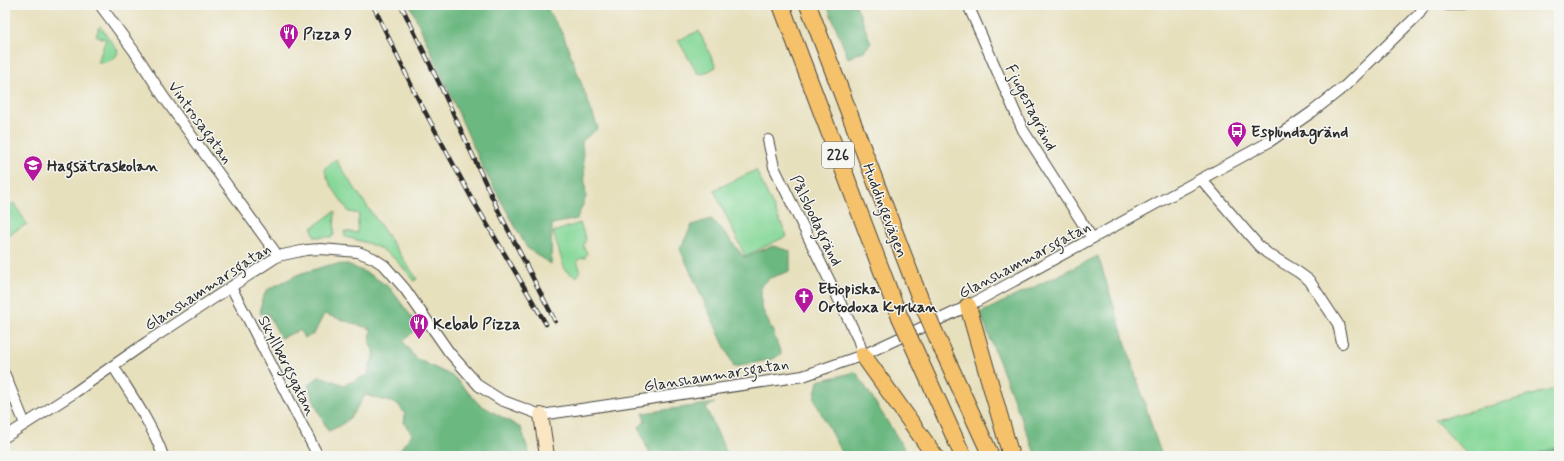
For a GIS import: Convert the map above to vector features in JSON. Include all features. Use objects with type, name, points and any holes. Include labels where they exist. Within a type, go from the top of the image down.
[{"type":"main road","name":"Huddingevägen","points":[[781,5],[895,306],[963,456]]},
{"type":"main road","name":"Huddingevägen","points":[[808,5],[919,296],[942,351],[991,456]]},
{"type":"main road","points":[[968,306],[1011,456]]},
{"type":"main road","points":[[863,356],[935,456]]},
{"type":"street","name":"Vintrosagatan","points":[[100,5],[134,51],[163,96],[278,256]]},
{"type":"street","name":"Fjugestagränd","points":[[968,5],[1023,130],[1092,238]]},
{"type":"street","name":"Glanshammarsgatan","points":[[5,437],[74,393],[278,256],[306,250],[321,249],[358,252],[373,258],[385,266],[405,289],[449,352],[479,386],[501,400],[541,415],[803,376],[863,356],[968,306],[1269,142],[1312,112],[1345,86],[1419,14],[1424,5]]},
{"type":"street","points":[[1447,5],[1462,5]]},
{"type":"street","name":"Pålsbodagränd","points":[[768,140],[774,167],[858,339],[863,356]]},
{"type":"street","points":[[1201,179],[1258,245],[1267,253],[1309,280],[1338,324],[1342,343]]},
{"type":"street","name":"Skyllbergsgatan","points":[[231,287],[318,456]]},
{"type":"street","points":[[113,366],[139,408],[161,448],[163,456]]},
{"type":"street","points":[[5,375],[25,424]]},
{"type":"street","points":[[541,415],[547,456]]},
{"type":"green space","points":[[410,5],[545,5],[563,34],[598,128],[582,141],[586,197],[577,219],[552,224],[551,264],[527,248],[483,168]]},
{"type":"green space","points":[[827,5],[856,5],[871,43],[864,51],[848,58]]},
{"type":"green space","points":[[100,26],[118,51],[116,57],[104,62],[98,62],[106,39],[96,36]]},
{"type":"green space","points":[[699,31],[716,67],[703,74],[697,73],[678,40]]},
{"type":"green space","points":[[336,159],[417,279],[414,281],[399,263],[385,252],[368,243],[345,237],[344,231],[357,233],[359,214],[349,212],[327,178],[325,168]]},
{"type":"green space","points":[[756,170],[787,236],[745,256],[714,190]]},
{"type":"green space","points":[[14,203],[27,224],[5,237],[5,208]]},
{"type":"green space","points":[[335,211],[334,234],[332,237],[315,237],[312,228]]},
{"type":"green space","points":[[711,219],[720,227],[744,257],[773,246],[790,251],[790,271],[770,278],[761,286],[761,306],[781,354],[773,359],[734,367],[680,249],[692,225]]},
{"type":"green space","points":[[580,223],[586,240],[584,246],[587,252],[585,258],[581,258],[577,261],[580,269],[578,276],[574,276],[565,270],[553,232]]},
{"type":"green space","points":[[1098,256],[1162,456],[1036,456],[980,313]]},
{"type":"green space","points":[[347,264],[371,275],[390,288],[419,327],[403,341],[415,358],[454,377],[479,404],[521,428],[530,456],[395,456],[412,434],[404,423],[405,414],[398,404],[365,395],[354,413],[346,421],[328,431],[308,385],[320,376],[344,385],[368,375],[370,365],[375,354],[370,344],[371,329],[324,314],[314,334],[304,338],[300,330],[281,338],[268,314],[260,314],[262,299],[267,290],[299,274],[329,265]]},
{"type":"green space","points":[[856,372],[909,456],[843,456],[814,399],[818,381]]},
{"type":"green space","points":[[1559,388],[1559,456],[1469,456],[1435,420]]},
{"type":"green space","points":[[715,403],[706,408],[728,456],[650,456],[639,427],[645,421],[643,413]]},
{"type":"green space","points":[[1559,447],[1559,456],[1528,456]]},
{"type":"railway","points":[[373,5],[416,95],[471,197],[546,324]]},
{"type":"railway","points":[[401,5],[499,212],[555,321]]},
{"type":"place","name":"Pizza 9","points":[[289,50]]},
{"type":"place","name":"Esplundagränd","points":[[1237,148]]},
{"type":"place","name":"Hagsätraskolan","points":[[33,182]]},
{"type":"place","name":"Etiopiska Ortodoxa Kyrkan","points":[[804,314]]},
{"type":"place","name":"Kebab Pizza","points":[[419,340]]}]
